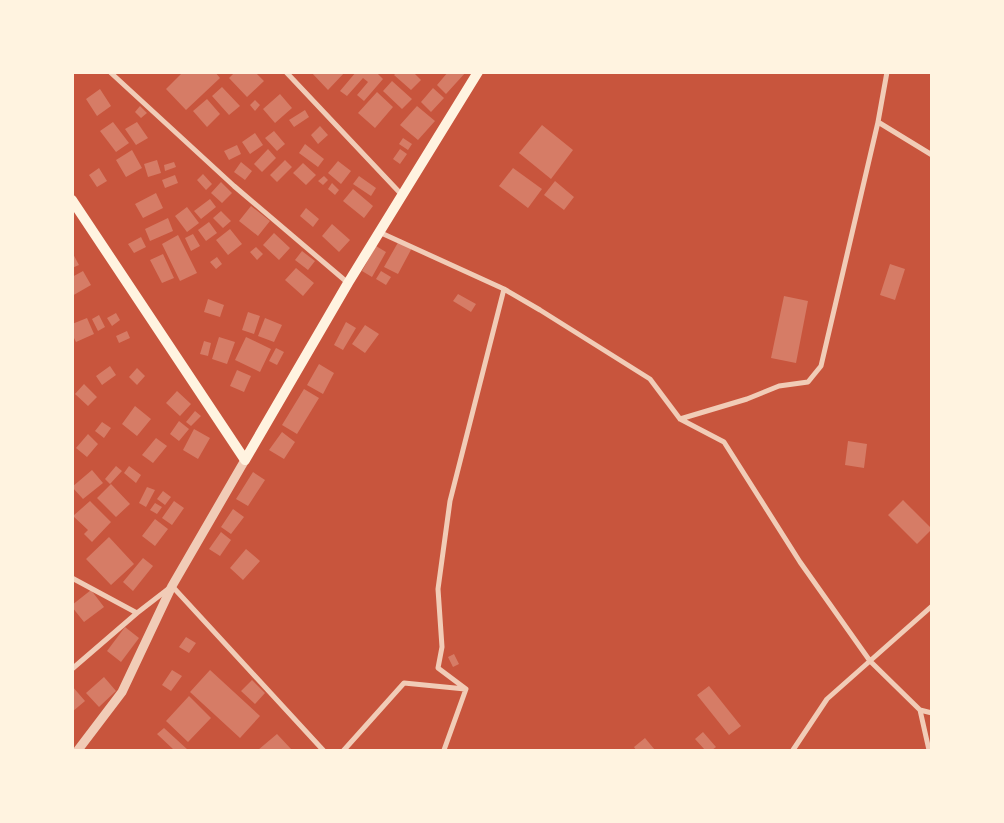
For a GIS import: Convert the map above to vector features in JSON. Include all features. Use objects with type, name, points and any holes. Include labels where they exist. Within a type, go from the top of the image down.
[{"type":"main road","points":[[72,200],[245,460],[348,283],[478,72]]},
{"type":"street","points":[[110,72],[234,186],[348,283]]},
{"type":"street","points":[[286,72],[402,195]]},
{"type":"street","points":[[680,419],[747,399],[779,386],[808,382],[820,366],[878,122],[887,72]]},
{"type":"street","points":[[878,122],[932,155]]},
{"type":"street","points":[[379,232],[504,290],[540,310],[650,379],[680,419],[724,442],[800,562],[870,660],[920,710],[932,714]]},
{"type":"street","points":[[466,688],[438,668],[442,646],[438,589],[450,501],[504,290]]},
{"type":"street","points":[[78,750],[122,692],[172,586],[245,460]]},
{"type":"street","points":[[72,578],[137,613]]},
{"type":"street","points":[[72,669],[137,613],[172,586]]},
{"type":"street","points":[[172,586],[323,750]]},
{"type":"street","points":[[793,750],[827,699],[932,606]]},
{"type":"street","points":[[344,750],[404,683],[466,688]]},
{"type":"street","points":[[444,750],[466,688]]},
{"type":"street","points":[[920,710],[929,750]]},
{"type":"building","points":[[183,72],[215,72],[220,78],[186,110],[166,89]]},
{"type":"building","points":[[235,72],[255,72],[264,81],[247,97],[229,78]]},
{"type":"building","points":[[311,72],[345,72],[328,90]]},
{"type":"building","points":[[356,72],[376,72],[383,79],[364,101],[357,95],[368,82],[363,78],[347,96],[340,91]]},
{"type":"building","points":[[397,72],[413,72],[421,80],[411,90],[394,75]]},
{"type":"building","points":[[448,72],[466,72],[446,94],[437,85]]},
{"type":"building","points":[[392,81],[412,99],[402,109],[383,91]]},
{"type":"building","points":[[222,87],[240,106],[229,115],[212,96]]},
{"type":"building","points":[[433,88],[444,98],[431,112],[421,102]]},
{"type":"building","points":[[100,89],[111,106],[97,116],[86,99]]},
{"type":"building","points":[[377,92],[393,107],[375,128],[358,113]]},
{"type":"building","points":[[280,94],[292,108],[275,123],[263,109]]},
{"type":"building","points":[[207,99],[220,114],[207,127],[193,111]]},
{"type":"building","points":[[255,100],[260,105],[255,111],[250,105]]},
{"type":"building","points":[[140,106],[147,113],[141,118],[135,112]]},
{"type":"building","points":[[417,106],[435,121],[418,140],[400,125]]},
{"type":"building","points":[[305,110],[309,117],[294,127],[289,120]]},
{"type":"building","points":[[113,122],[129,143],[116,152],[100,131]]},
{"type":"building","points":[[137,122],[148,138],[136,145],[125,129]]},
{"type":"building","points":[[542,125],[573,150],[551,179],[519,153]]},
{"type":"building","points":[[320,126],[328,135],[318,144],[311,135]]},
{"type":"building","points":[[274,131],[285,144],[277,151],[265,138]]},
{"type":"building","points":[[255,133],[263,145],[250,154],[242,142]]},
{"type":"building","points":[[403,138],[412,144],[408,150],[399,144]]},
{"type":"building","points":[[305,144],[324,159],[318,167],[299,153]]},
{"type":"building","points":[[237,145],[241,154],[229,160],[224,151]]},
{"type":"building","points":[[268,149],[276,158],[262,172],[254,164]]},
{"type":"building","points":[[400,149],[407,154],[400,164],[393,159]]},
{"type":"building","points":[[132,150],[142,168],[126,177],[116,160]]},
{"type":"building","points":[[157,160],[161,173],[148,177],[144,164]]},
{"type":"building","points":[[285,160],[292,167],[277,182],[270,175]]},
{"type":"building","points":[[338,161],[351,171],[341,184],[328,173]]},
{"type":"building","points":[[174,162],[176,167],[165,171],[164,165]]},
{"type":"building","points":[[241,162],[252,171],[245,180],[234,172]]},
{"type":"building","points":[[303,163],[316,175],[306,185],[293,173]]},
{"type":"building","points":[[99,168],[107,181],[97,187],[89,175]]},
{"type":"building","points":[[513,168],[542,189],[528,208],[499,186]]},
{"type":"building","points":[[203,174],[212,184],[206,190],[197,180]]},
{"type":"building","points":[[175,175],[178,183],[165,188],[162,180]]},
{"type":"building","points":[[324,176],[328,180],[323,185],[318,181]]},
{"type":"building","points":[[359,176],[376,188],[371,196],[353,184]]},
{"type":"building","points":[[555,181],[574,197],[564,210],[544,195]]},
{"type":"building","points":[[221,182],[232,193],[222,203],[211,193]]},
{"type":"building","points":[[332,183],[339,190],[335,195],[328,189]]},
{"type":"building","points":[[353,189],[373,206],[364,218],[343,201]]},
{"type":"building","points":[[156,193],[163,208],[143,218],[135,204]]},
{"type":"building","points":[[210,199],[216,207],[201,219],[194,211]]},
{"type":"building","points":[[251,206],[270,221],[258,236],[239,221]]},
{"type":"building","points":[[187,207],[199,223],[187,232],[175,216]]},
{"type":"building","points":[[306,208],[319,219],[313,227],[300,216]]},
{"type":"building","points":[[221,211],[231,221],[223,228],[213,218]]},
{"type":"building","points":[[168,218],[173,231],[150,241],[145,229]]},
{"type":"building","points":[[209,222],[217,233],[206,241],[198,230]]},
{"type":"building","points":[[332,224],[350,240],[339,252],[322,236]]},
{"type":"building","points":[[230,229],[242,244],[228,255],[216,240]]},
{"type":"building","points":[[274,233],[290,248],[279,260],[263,245]]},
{"type":"building","points":[[193,234],[200,246],[191,251],[185,238]]},
{"type":"building","points":[[178,235],[197,273],[180,281],[162,244]]},
{"type":"building","points":[[141,237],[146,247],[134,253],[128,244]]},
{"type":"building","points":[[400,239],[413,246],[398,274],[384,267]]},
{"type":"building","points":[[376,246],[386,252],[372,277],[362,271]]},
{"type":"building","points":[[256,247],[263,254],[257,260],[250,252]]},
{"type":"building","points":[[302,251],[315,261],[308,270],[295,260]]},
{"type":"building","points":[[72,252],[79,265],[72,268]]},
{"type":"building","points":[[163,254],[174,278],[162,283],[150,260]]},
{"type":"building","points":[[217,257],[222,264],[216,269],[210,262]]},
{"type":"building","points":[[890,264],[905,269],[895,300],[880,295]]},
{"type":"building","points":[[296,268],[314,283],[303,296],[285,280]]},
{"type":"building","points":[[83,271],[91,285],[72,296],[72,277]]},
{"type":"building","points":[[381,271],[391,277],[386,285],[376,279]]},
{"type":"building","points":[[458,294],[476,304],[471,312],[453,301]]},
{"type":"building","points":[[784,296],[808,301],[796,363],[771,358]]},
{"type":"building","points":[[208,299],[224,305],[220,317],[204,312]]},
{"type":"building","points":[[248,312],[260,316],[254,334],[242,330]]},
{"type":"building","points":[[116,313],[120,320],[112,326],[107,318]]},
{"type":"building","points":[[99,315],[105,327],[98,331],[92,319]]},
{"type":"building","points":[[87,318],[94,334],[76,342],[72,334],[72,324]]},
{"type":"building","points":[[265,318],[282,325],[274,342],[258,336]]},
{"type":"building","points":[[346,322],[356,328],[343,350],[334,345]]},
{"type":"building","points":[[365,325],[379,334],[365,353],[352,344]]},
{"type":"building","points":[[127,331],[130,338],[119,343],[116,336]]},
{"type":"building","points":[[219,337],[235,342],[227,364],[212,359]]},
{"type":"building","points":[[246,337],[271,349],[260,372],[235,360]]},
{"type":"building","points":[[204,341],[211,343],[208,356],[200,354]]},
{"type":"building","points":[[276,348],[284,352],[277,365],[269,361]]},
{"type":"building","points":[[319,364],[334,373],[323,394],[307,385]]},
{"type":"building","points":[[110,366],[116,375],[102,385],[96,376]]},
{"type":"building","points":[[137,368],[145,376],[137,385],[129,377]]},
{"type":"building","points":[[237,370],[251,376],[244,392],[230,386]]},
{"type":"building","points":[[84,384],[97,397],[88,406],[75,394]]},
{"type":"building","points":[[304,389],[319,398],[297,434],[282,425]]},
{"type":"building","points":[[177,391],[191,404],[180,416],[166,403]]},
{"type":"building","points":[[135,406],[151,419],[137,436],[122,424]]},
{"type":"building","points":[[195,411],[201,416],[191,426],[186,422]]},
{"type":"building","points":[[179,421],[189,429],[179,441],[170,434]]},
{"type":"building","points":[[102,422],[111,428],[104,438],[95,431]]},
{"type":"building","points":[[194,429],[210,438],[198,459],[183,450]]},
{"type":"building","points":[[282,432],[295,442],[284,459],[269,450]]},
{"type":"building","points":[[88,434],[98,444],[87,457],[76,448]]},
{"type":"building","points":[[156,438],[167,446],[153,463],[142,455]]},
{"type":"building","points":[[848,441],[867,444],[864,468],[845,465]]},
{"type":"building","points":[[116,466],[122,471],[110,484],[105,479]]},
{"type":"building","points":[[129,466],[141,475],[136,483],[124,473]]},
{"type":"building","points":[[92,470],[103,483],[83,499],[72,487]]},
{"type":"building","points":[[253,472],[265,480],[248,506],[236,499]]},
{"type":"building","points":[[111,484],[130,504],[116,517],[97,498]]},
{"type":"building","points":[[147,487],[155,490],[146,507],[139,503]]},
{"type":"building","points":[[163,491],[171,497],[165,505],[157,499]]},
{"type":"building","points":[[903,500],[932,529],[917,544],[888,515]]},
{"type":"building","points":[[90,501],[111,522],[92,542],[84,534],[88,530],[73,516]]},
{"type":"building","points":[[174,501],[184,508],[172,525],[162,518]]},
{"type":"building","points":[[155,503],[162,507],[157,514],[150,510]]},
{"type":"building","points":[[233,509],[244,517],[231,534],[221,527]]},
{"type":"building","points":[[155,519],[168,529],[155,546],[142,536]]},
{"type":"building","points":[[221,532],[231,540],[220,556],[209,549]]},
{"type":"building","points":[[109,537],[134,564],[111,585],[86,559]]},
{"type":"building","points":[[246,549],[260,561],[243,580],[230,568]]},
{"type":"building","points":[[143,558],[153,566],[133,591],[123,582]]},
{"type":"building","points":[[91,590],[104,607],[84,622],[72,605]]},
{"type":"building","points":[[125,627],[139,638],[121,662],[107,651]]},
{"type":"building","points":[[186,637],[196,643],[189,653],[179,647]]},
{"type":"building","points":[[454,654],[459,664],[453,667],[448,657]]},
{"type":"building","points":[[172,670],[182,676],[171,691],[162,685]]},
{"type":"building","points":[[210,670],[260,716],[240,738],[190,692]]},
{"type":"building","points":[[104,677],[116,691],[99,707],[86,693]]},
{"type":"building","points":[[252,680],[265,693],[255,704],[241,691]]},
{"type":"building","points":[[72,686],[85,701],[72,712]]},
{"type":"building","points":[[709,686],[741,726],[729,735],[697,695]]},
{"type":"building","points":[[189,696],[211,718],[188,742],[166,721]]},
{"type":"building","points":[[164,728],[188,750],[174,750],[157,734]]},
{"type":"building","points":[[703,732],[716,747],[712,750],[705,750],[695,739]]},
{"type":"building","points":[[277,734],[292,750],[258,750]]},
{"type":"building","points":[[645,738],[655,750],[636,750],[634,747]]}]
